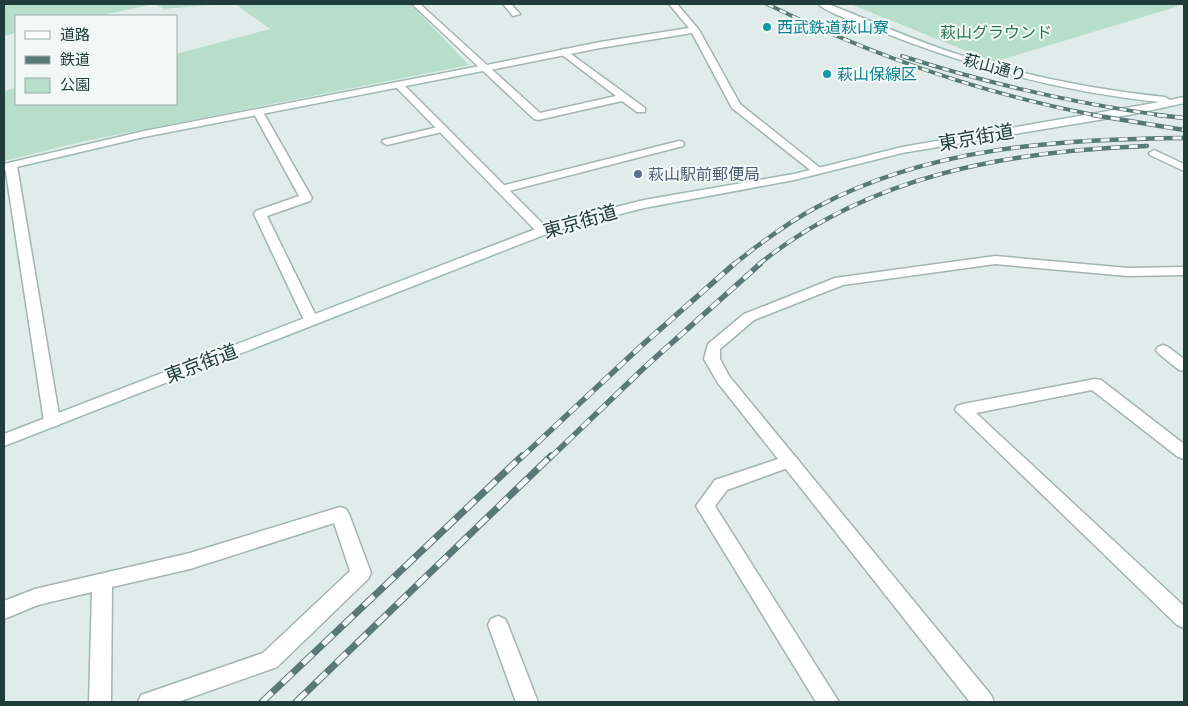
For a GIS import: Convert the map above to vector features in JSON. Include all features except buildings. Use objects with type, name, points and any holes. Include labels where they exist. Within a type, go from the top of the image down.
[{"type":"street","points":[[416,4],[538,116],[625,97]]},
{"type":"street","points":[[506,4],[516,14]]},
{"type":"street","points":[[673,4],[695,30],[736,106],[818,171]]},
{"type":"street","name":"萩山通り","points":[[822,4],[922,44],[997,69],[1127,95],[1180,101]]},
{"type":"street","points":[[52,421],[7,166],[144,134],[564,52],[695,30]]},
{"type":"street","points":[[564,52],[641,110]]},
{"type":"street","points":[[398,85],[543,231]]},
{"type":"street","name":"東京街道","points":[[4,440],[543,231],[644,204],[818,171],[902,150],[1134,111],[1180,101]]},
{"type":"street","points":[[258,112],[306,198],[260,214],[312,320]]},
{"type":"street","points":[[387,142],[442,129]]},
{"type":"street","points":[[502,189],[679,144]]},
{"type":"street","points":[[1154,153],[1184,168]]},
{"type":"street","points":[[982,702],[723,379],[712,358],[713,347],[749,317],[840,281],[995,260],[1128,272],[1184,271]]},
{"type":"street","points":[[1163,350],[1184,366]]},
{"type":"street","points":[[1184,453],[1095,384],[963,410],[1184,619]]},
{"type":"street","points":[[790,461],[721,485],[705,506],[828,702]]},
{"type":"street","points":[[4,610],[35,597],[190,561],[340,514],[361,573],[270,660],[149,702]]},
{"type":"street","points":[[100,702],[102,582]]},
{"type":"street","points":[[498,625],[527,702]]},
{"type":"green space","points":[[4,4],[155,4],[102,15],[15,15],[15,33],[4,36]]},
{"type":"green space","points":[[155,4],[224,4],[164,9]]},
{"type":"green space","points":[[235,4],[410,4],[469,65],[85,141],[4,161],[4,91],[15,88],[15,105],[178,105],[178,53],[270,29]]},
{"type":"green space","name":"萩山グラウンド","points":[[850,4],[1172,4],[1179,6],[994,62]]},
{"type":"railway","points":[[767,4],[847,40],[929,71],[1013,97],[1099,116]]},
{"type":"railway","points":[[902,56],[967,76],[1033,92],[1100,106],[1167,116]]},
{"type":"railway","points":[[1093,115],[1099,116]]},
{"type":"railway","points":[[1157,115],[1184,118]]},
{"type":"railway","points":[[1099,116],[1184,130]]},
{"type":"railway","points":[[733,265],[774,234],[817,207],[860,187],[904,171],[996,150],[1043,144],[1184,138]]},
{"type":"railway","points":[[758,265],[801,234],[846,209],[893,189],[942,174],[992,162],[1043,154],[1147,146]]},
{"type":"railway","points":[[521,458],[640,347],[734,264]]},
{"type":"railway","points":[[550,458],[646,366],[760,264]]},
{"type":"railway","points":[[262,702],[522,456]]},
{"type":"railway","points":[[296,702],[551,456]]},
{"type":"place","name":"西武鉄道萩山寮","points":[[767,27]]},
{"type":"place","name":"萩山保線区","points":[[827,74]]},
{"type":"place","name":"萩山駅前郵便局","points":[[638,174]]}]
